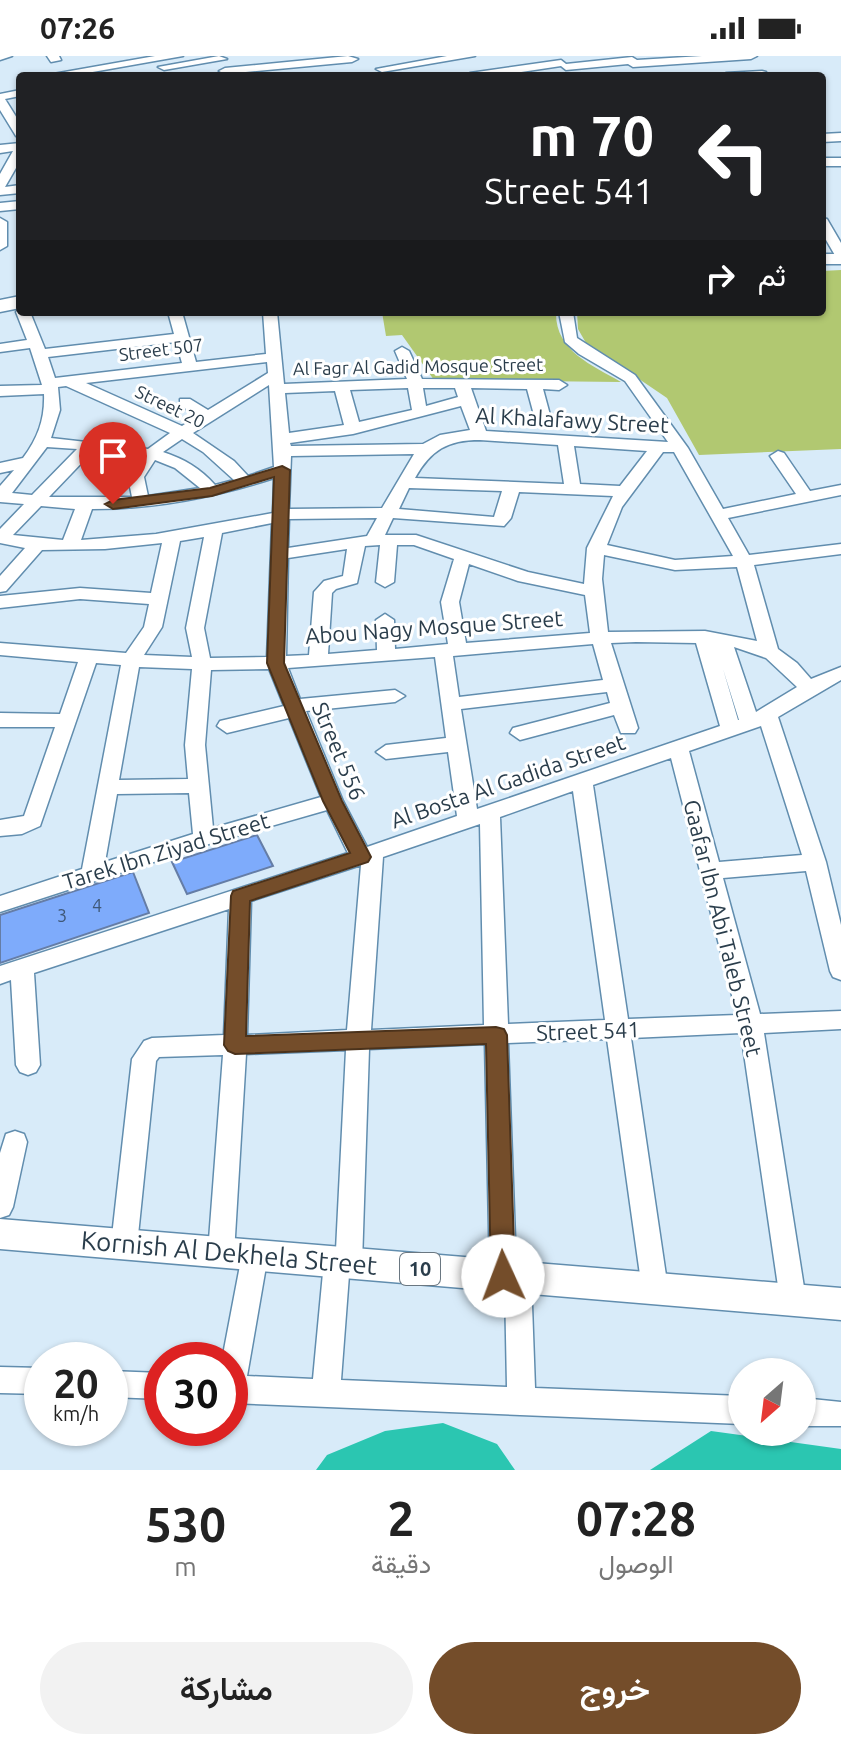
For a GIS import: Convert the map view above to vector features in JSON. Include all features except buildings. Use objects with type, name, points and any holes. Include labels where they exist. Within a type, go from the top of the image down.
[{"type":"main road","name":"Kornish Al Dekhela Street","points":[[0,1234],[841,1304]]},
{"type":"street","points":[[0,57],[6,56]]},
{"type":"street","points":[[74,72],[177,56]]},
{"type":"street","points":[[389,71],[438,58],[469,56]]},
{"type":"street","points":[[517,56],[528,68]]},
{"type":"street","points":[[634,64],[652,58],[679,61],[751,56]]},
{"type":"street","points":[[438,58],[461,72]]},
{"type":"street","points":[[513,72],[560,62],[597,60]]},
{"type":"street","points":[[175,72],[222,69],[264,61],[353,61]]},
{"type":"street","points":[[679,61],[685,72]]},
{"type":"street","points":[[411,65],[420,72]]},
{"type":"street","points":[[0,99],[16,125]]},
{"type":"street","points":[[0,149],[11,169]]},
{"type":"street","points":[[0,246],[4,226]]},
{"type":"street","points":[[826,229],[841,256]]},
{"type":"street","points":[[0,497],[44,442],[57,384],[25,316]]},
{"type":"street","points":[[176,316],[190,367]]},
{"type":"street","points":[[270,316],[282,445],[276,663]]},
{"type":"street","points":[[567,316],[570,339],[584,351],[630,378],[680,448],[744,561],[769,652]]},
{"type":"street","points":[[0,348],[182,337]]},
{"type":"street","points":[[0,342],[36,344]]},
{"type":"street","points":[[402,351],[413,372],[420,414]]},
{"type":"street","name":"Street 507","points":[[0,391],[190,367],[277,373]]},
{"type":"street","points":[[141,502],[136,477],[149,454],[277,373]]},
{"type":"street","name":"Al Fagr Al Gadid Mosque Street","points":[[277,373],[341,385],[413,383],[464,392],[559,385]]},
{"type":"street","name":"Street 20","points":[[57,384],[180,433],[218,455],[246,483]]},
{"type":"street","points":[[341,385],[353,429]]},
{"type":"street","points":[[534,385],[542,415]]},
{"type":"street","points":[[282,445],[420,414],[464,392],[480,435]]},
{"type":"street","points":[[185,402],[209,417]]},
{"type":"street","name":"Al Khalafawy Street","points":[[282,445],[427,449],[451,438],[480,435],[680,448]]},
{"type":"street","points":[[565,440],[573,489]]},
{"type":"street","points":[[44,442],[149,454],[190,467],[204,479],[212,492]]},
{"type":"street","points":[[0,537],[89,446]]},
{"type":"street","points":[[628,728],[614,685],[593,591],[596,548],[603,528],[658,447]]},
{"type":"street","points":[[318,660],[323,592],[330,585],[351,579],[427,449]]},
{"type":"street","points":[[778,456],[806,497]]},
{"type":"street","points":[[0,468],[31,461]]},
{"type":"street","points":[[0,497],[85,505],[141,502],[212,492],[282,470]]},
{"type":"street","points":[[406,483],[626,491]]},
{"type":"street","points":[[0,537],[38,544],[70,545],[172,539],[281,515],[390,513],[493,523],[501,520],[512,487]]},
{"type":"street","points":[[717,515],[841,490]]},
{"type":"street","points":[[70,545],[85,505]]},
{"type":"street","points":[[442,547],[454,518]]},
{"type":"street","points":[[204,838],[195,745],[202,662],[195,628],[214,531]]},
{"type":"street","points":[[92,874],[131,660],[153,627],[172,539]]},
{"type":"street","points":[[281,554],[373,541],[416,540],[524,577],[593,591]]},
{"type":"street","points":[[373,541],[385,582]]},
{"type":"street","points":[[0,587],[38,544]]},
{"type":"street","points":[[596,548],[675,565],[744,561],[834,550],[841,569]]},
{"type":"street","points":[[464,555],[448,595],[451,704],[457,744],[479,817],[521,1401]]},
{"type":"street","points":[[0,602],[62,591],[160,600]]},
{"type":"street","points":[[385,620],[386,655]]},
{"type":"street","name":"Abou Nagy Mosque Street","points":[[0,649],[131,660],[276,663],[602,638],[713,639],[769,652],[793,667],[807,687]]},
{"type":"street","points":[[713,639],[815,862],[841,971]]},
{"type":"street","points":[[0,828],[28,825],[36,816],[89,657]]},
{"type":"street","name":"Street 556","points":[[276,663],[333,801],[367,855]]},
{"type":"street","name":"Al Bosta Al Gadida Street","points":[[11,971],[367,855],[749,723],[807,687],[841,673]]},
{"type":"street","points":[[451,704],[614,685]]},
{"type":"street","points":[[227,726],[295,708],[395,696]]},
{"type":"street","points":[[520,733],[621,707]]},
{"type":"street","points":[[0,720],[68,721]]},
{"type":"street","points":[[386,752],[457,744]]},
{"type":"street","name":"Gaafar Ibn Abi Taleb Street","points":[[678,748],[751,1024],[793,1300]]},
{"type":"street","points":[[582,782],[655,1289]]},
{"type":"street","points":[[108,787],[199,786]]},
{"type":"street","name":"Tarek Ibn Ziyad Street","points":[[0,904],[204,838],[333,801]]},
{"type":"street","points":[[326,1393],[343,1263],[367,855]]},
{"type":"street","points":[[711,871],[815,862]]},
{"type":"street","points":[[221,1253],[235,1045],[240,896]]},
{"type":"street","points":[[11,971],[28,1065]]},
{"type":"street","name":"Street 541","points":[[124,1245],[145,1055],[157,1047],[841,1020]]},
{"type":"street","points":[[0,1207],[15,1142]]},
{"type":"street","points":[[239,1342],[255,1255]]},
{"type":"street","points":[[0,1380],[24,1381]]},
{"type":"street","points":[[248,1390],[728,1409]]},
{"type":"street","points":[[816,1413],[837,1414]]},
{"type":"shaded area","points":[[841,270],[841,449],[699,455],[667,398],[586,343],[578,329],[577,316],[826,316],[826,271]]},
{"type":"shaded area","points":[[383,316],[556,316],[557,326],[568,347],[587,363],[621,382],[434,380],[402,335],[386,336]]},
{"type":"shaded area","points":[[443,1423],[497,1444],[515,1470],[316,1470],[327,1455],[385,1431]]},
{"type":"shaded area","points":[[711,1431],[728,1433],[728,1446],[816,1446],[841,1449],[841,1470],[650,1470]]},
{"type":"route","points":[[113,504],[212,492],[282,470],[276,663],[333,801],[361,857],[240,896],[235,1045],[496,1035],[503,1276]]}]
